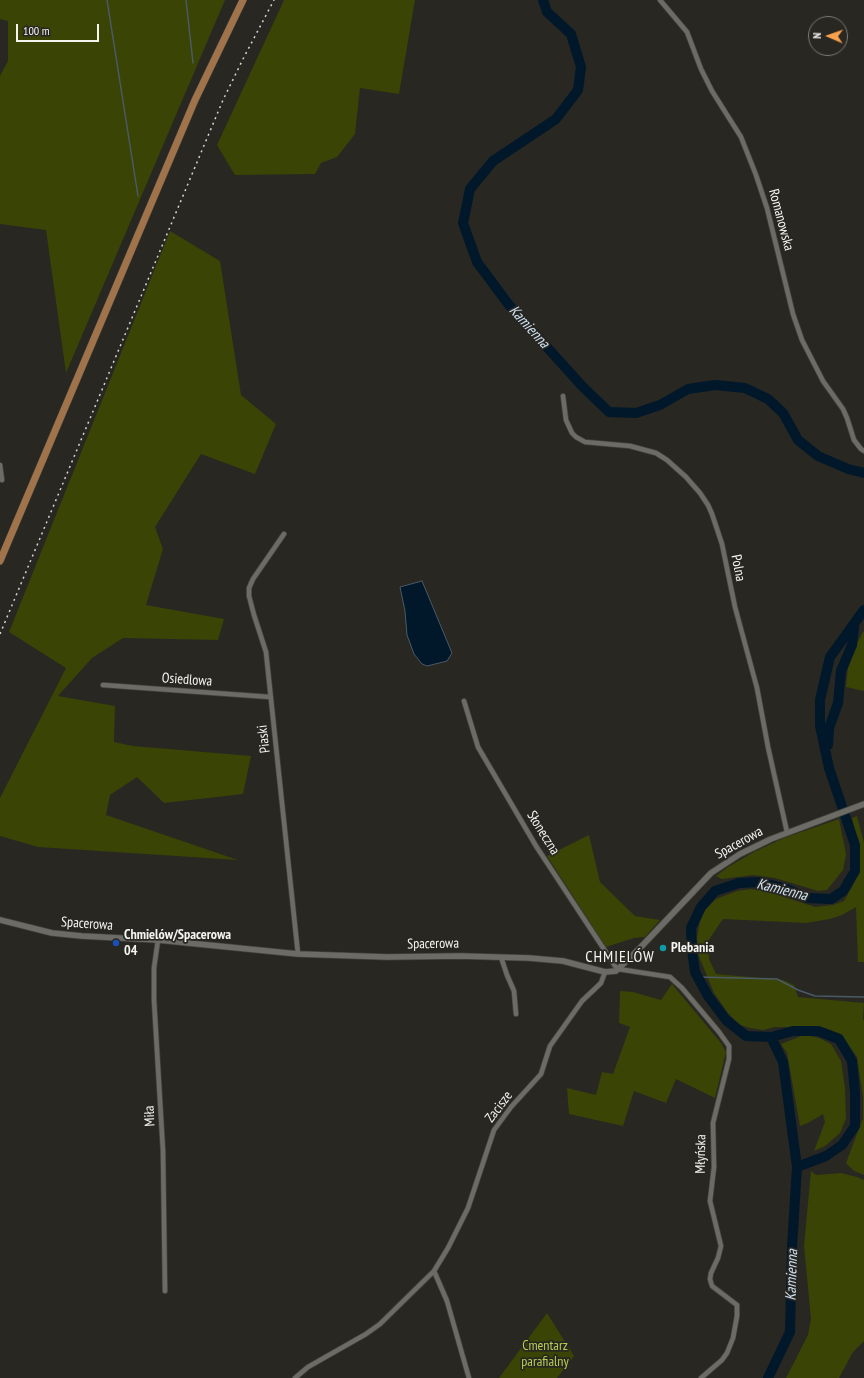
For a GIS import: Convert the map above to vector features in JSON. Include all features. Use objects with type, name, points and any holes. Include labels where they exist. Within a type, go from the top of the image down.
[{"type":"main road","points":[[0,561],[192,107],[243,0]]},
{"type":"street","name":"Romanowska","points":[[660,0],[687,32],[701,69],[712,91],[741,137],[767,208],[793,314],[802,340],[823,381],[843,409],[854,440],[861,450],[864,451]]},
{"type":"street","name":"Polna","points":[[563,396],[566,420],[572,434],[585,442],[630,446],[656,454],[673,464],[700,493],[708,505],[722,544],[735,606],[758,688],[768,747],[787,832]]},
{"type":"street","points":[[0,465],[2,480]]},
{"type":"street","name":"Piaski","points":[[284,534],[253,578],[249,596],[266,652],[298,954]]},
{"type":"street","name":"Osiedlowa","points":[[103,685],[270,697]]},
{"type":"street","name":"Słoneczna","points":[[464,701],[478,746],[536,846],[618,969]]},
{"type":"street","name":"Spacerowa","points":[[0,920],[52,933],[82,936],[158,940],[298,954],[400,957],[460,956],[529,958],[563,961],[605,972],[618,969],[711,873],[740,854],[787,832],[864,804]]},
{"type":"street","name":"Miła","points":[[158,940],[154,968],[154,1000],[163,1151],[165,1291]]},
{"type":"street","points":[[501,957],[514,991],[516,1014]]},
{"type":"street","name":"Młyńska","points":[[618,969],[670,977],[682,988],[719,1032],[727,1043],[729,1049],[729,1059],[713,1123],[714,1167],[710,1201],[721,1246],[710,1279],[712,1286],[737,1305],[738,1316],[733,1338],[727,1353],[722,1360],[701,1378]]},
{"type":"street","name":"Zacisze","points":[[295,1378],[308,1367],[366,1334],[380,1324],[434,1271],[448,1248],[468,1208],[494,1130],[511,1107],[541,1074],[550,1046],[582,1001],[601,983],[605,972]]},
{"type":"street","points":[[434,1271],[447,1301],[469,1378]]},
{"type":"green space","points":[[0,0],[225,0],[66,373],[46,230],[0,224],[0,76],[8,61],[8,21],[0,19]]},
{"type":"green space","points":[[284,0],[415,0],[399,94],[360,88],[355,134],[337,157],[321,163],[315,174],[235,175],[217,145]]},
{"type":"green space","points":[[170,231],[220,261],[241,395],[276,424],[255,474],[201,454],[155,527],[163,549],[146,605],[224,619],[218,640],[123,638],[92,658],[58,696],[115,706],[114,742],[133,746],[251,756],[243,794],[164,803],[137,777],[110,795],[106,815],[238,860],[38,847],[0,836],[0,798],[66,668],[9,632]]},
{"type":"green space","points":[[863,632],[864,691],[846,687],[848,668],[857,643]]},
{"type":"green space","points":[[857,816],[864,843],[864,962],[858,962],[856,907],[842,915],[830,919],[806,923],[723,919],[708,941],[709,959],[716,974],[783,980],[794,985],[798,997],[864,1003],[864,1175],[854,1171],[846,1163],[863,1118],[863,1097],[857,1057],[841,1034],[825,1028],[775,1027],[763,1030],[740,1025],[728,1013],[714,993],[698,954],[697,937],[700,921],[705,910],[716,899],[737,891],[751,889],[766,891],[815,907],[833,905],[844,901],[860,870],[860,852],[852,818]]},
{"type":"green space","points":[[839,819],[846,854],[843,870],[827,890],[818,891],[775,878],[753,875],[722,879],[716,876],[728,867],[754,852],[784,838]]},
{"type":"green space","points":[[589,835],[600,882],[635,916],[660,920],[645,937],[634,938],[606,947],[547,856]]},
{"type":"green space","points":[[672,984],[721,1043],[726,1052],[715,1098],[676,1079],[666,1103],[634,1091],[623,1126],[569,1114],[567,1088],[596,1095],[602,1072],[613,1074],[630,1027],[619,1023],[620,991],[633,992],[661,1000]]},
{"type":"green space","points":[[804,1035],[819,1038],[831,1044],[841,1061],[845,1088],[846,1118],[840,1133],[825,1146],[814,1151],[825,1122],[823,1114],[800,1126],[787,1053],[781,1044]]},
{"type":"green space","points":[[811,1171],[816,1175],[841,1173],[864,1180],[864,1341],[853,1352],[839,1378],[786,1378],[808,1335],[811,1319],[804,1246]]},
{"type":"green space","name":"Cmentarz parafialny","points":[[547,1313],[574,1356],[557,1378],[499,1378]]},
{"type":"water","points":[[422,581],[452,653],[447,661],[427,666],[422,664],[414,654],[407,635],[405,611],[400,587]]},
{"type":"waterway","points":[[107,0],[138,196]]},
{"type":"waterway","points":[[186,0],[193,63]]},
{"type":"waterway","name":"Kamienna","points":[[543,0],[547,12],[571,34],[581,67],[578,90],[556,119],[493,161],[470,189],[463,223],[477,262],[509,305],[582,386],[609,412],[636,413],[660,405],[688,389],[715,385],[745,388],[768,399],[783,413],[798,440],[818,456],[848,469],[864,473]]},
{"type":"waterway","name":"Kamienna","points":[[768,1378],[790,1332],[792,1247],[797,1167],[783,1062],[771,1037],[746,1036],[726,1020],[708,996],[695,972],[691,928],[701,907],[715,891],[739,883],[760,882],[787,889],[807,898],[831,899],[843,891],[855,871],[855,845],[829,768],[820,726],[820,700],[830,657],[864,610]]},
{"type":"waterway","name":"Kamienna","points":[[828,745],[829,728],[838,703],[841,671],[852,645],[854,628]]},
{"type":"waterway","points":[[698,977],[777,979],[798,990],[815,996],[864,997]]},
{"type":"waterway","name":"Kamienna","points":[[771,1037],[793,1031],[818,1031],[839,1039],[852,1061],[855,1092],[855,1126],[842,1145],[826,1156],[797,1167]]},
{"type":"railway","points":[[0,634],[223,100],[274,0]]},
{"type":"place","name":"Chmielów/Spacerowa 04","points":[[116,943]]},
{"type":"place","name":"Plebania","points":[[663,948]]},
{"type":"district","name":"CHMIELÓW","points":[[620,957]]}]
